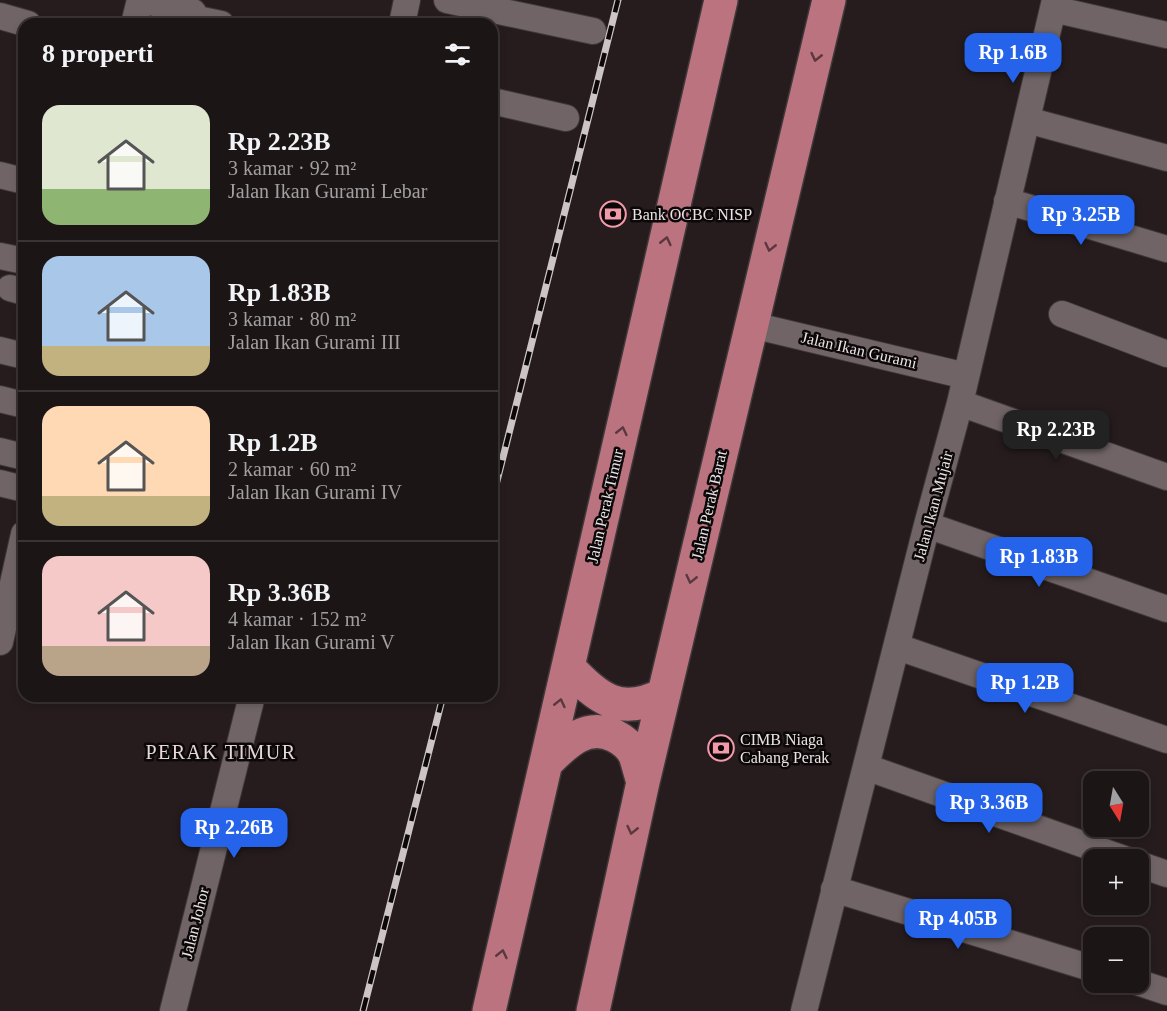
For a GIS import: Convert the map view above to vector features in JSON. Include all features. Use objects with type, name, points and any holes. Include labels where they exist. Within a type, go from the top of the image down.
[{"type":"highway","name":"Jalan Perak Timur","points":[[489,1011],[721,0]]},
{"type":"highway","name":"Jalan Perak Barat","points":[[593,1011],[643,782],[829,0]]},
{"type":"highway","points":[[568,667],[593,693],[606,701],[630,705],[644,704],[664,694]]},
{"type":"highway","points":[[547,762],[572,739],[589,732],[604,731],[627,744],[634,755],[643,782]]},
{"type":"street","points":[[136,18],[141,0],[193,12],[196,18]]},
{"type":"street","points":[[403,18],[407,0]]},
{"type":"street","points":[[447,0],[593,31]]},
{"type":"street","points":[[1054,4],[1167,35]]},
{"type":"street","name":"Jalan Ikan Mujair","points":[[804,1011],[960,403],[1054,4]]},
{"type":"street","points":[[0,16],[18,21]]},
{"type":"street","points":[[498,102],[566,118]]},
{"type":"street","points":[[1027,120],[1167,158]]},
{"type":"street","points":[[0,175],[18,180]]},
{"type":"street","points":[[1007,201],[1167,249]]},
{"type":"street","points":[[0,256],[18,260]]},
{"type":"street","points":[[1062,314],[1167,354]]},
{"type":"street","name":"Jalan Ikan Gurami","points":[[752,325],[966,376]]},
{"type":"street","points":[[0,350],[18,354]]},
{"type":"street","points":[[0,399],[18,404]]},
{"type":"street","points":[[960,403],[1167,477]]},
{"type":"street","points":[[0,452],[18,456]]},
{"type":"street","points":[[0,483],[18,488]]},
{"type":"street","points":[[927,525],[1167,609]]},
{"type":"street","points":[[0,642],[18,560]]},
{"type":"street","points":[[898,647],[1167,740]]},
{"type":"street","name":"Jalan Johor","points":[[173,1011],[250,702]]},
{"type":"street","points":[[866,767],[1096,849]]},
{"type":"street","points":[[1149,868],[1167,874]]},
{"type":"street","points":[[834,889],[1083,966]]},
{"type":"street","points":[[1149,986],[1167,992]]},
{"type":"railway","points":[[498,477],[618,0]]},
{"type":"railway","points":[[363,1011],[441,702]]},
{"type":"place","name":"Bank OCBC NISP","points":[[613,214]]},
{"type":"place","name":"CIMB Niaga Cabang Perak","points":[[721,748]]},
{"type":"district","name":"PERAK TIMUR","points":[[221,752]]}]
